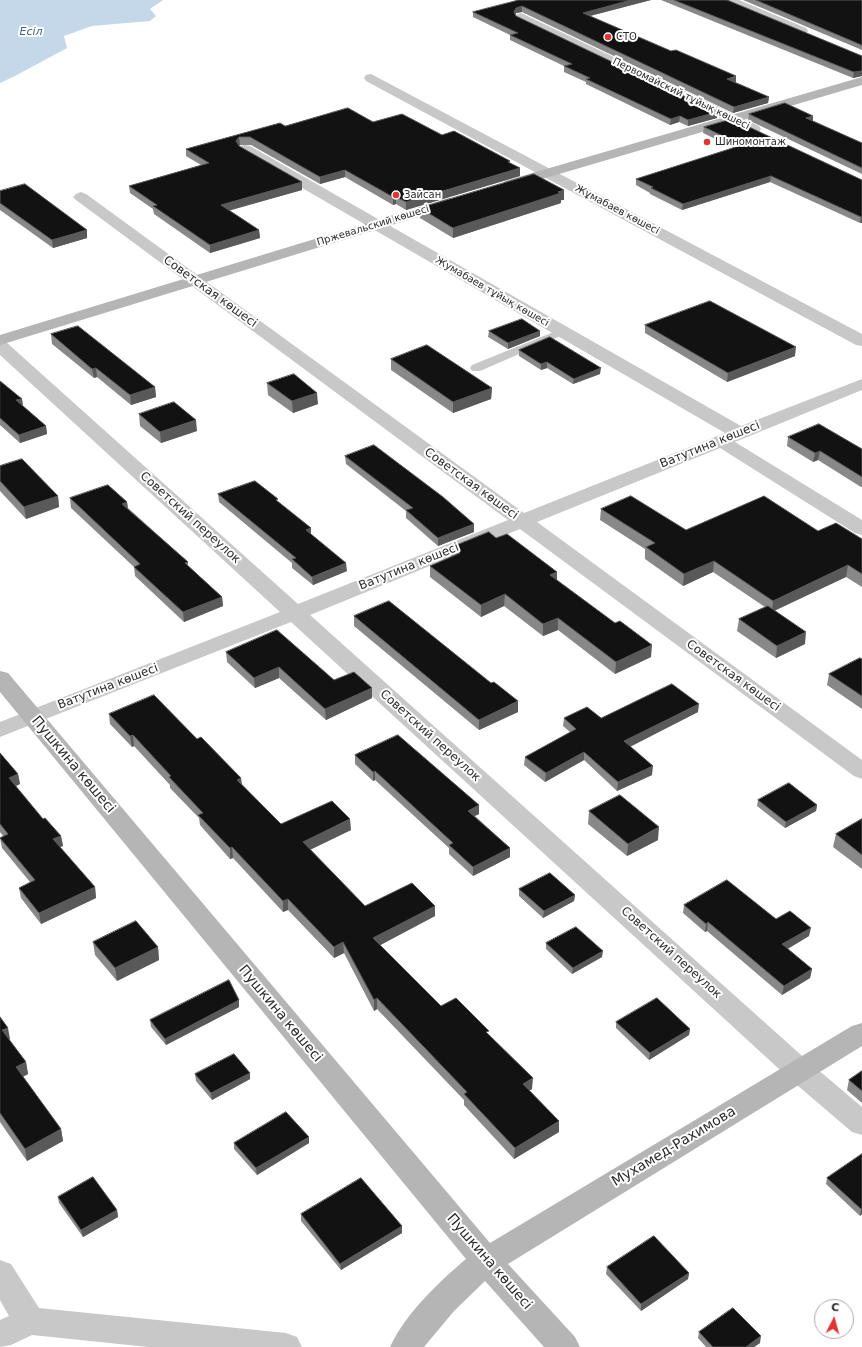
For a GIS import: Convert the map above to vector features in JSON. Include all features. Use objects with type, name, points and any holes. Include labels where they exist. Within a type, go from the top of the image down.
[{"type":"street","points":[[728,0],[813,36]]},
{"type":"street","name":"Первомайский тұйық көшесі","points":[[521,17],[769,137]]},
{"type":"street","name":"Жұмабаев көшесі","points":[[371,78],[862,341]]},
{"type":"street","points":[[496,189],[862,81]]},
{"type":"street","name":"Жумабаев тұйық көшесі","points":[[245,149],[562,332],[730,437],[862,529]]},
{"type":"street","name":"Советская көшесі","points":[[81,197],[862,771]]},
{"type":"street","name":"Пржевальский көшесі","points":[[0,340],[466,198]]},
{"type":"street","name":"Советский переулок","points":[[0,346],[800,1071],[862,1124]]},
{"type":"street","name":"Ватутина көшесі","points":[[0,730],[295,614],[862,384]]},
{"type":"street","name":"Пушкина көшесі","points":[[0,678],[486,1261],[564,1347]]},
{"type":"street","name":"Мухамед-Рахимова","points":[[406,1347],[436,1307],[460,1283],[486,1261],[862,1033]]},
{"type":"street","points":[[0,1273],[30,1321]]},
{"type":"street","points":[[0,1335],[30,1321],[286,1347]]},
{"type":"lane","points":[[476,368],[562,332]]},
{"type":"water","name":"Есіл","points":[[0,0],[163,0],[150,9],[156,16],[150,21],[92,26],[64,36],[67,48],[0,83]]},
{"type":"building","points":[[519,0],[631,0],[583,13],[671,51],[676,50],[736,76],[727,79],[769,97],[734,107],[522,6],[516,8],[514,12],[516,16],[717,112],[688,120],[680,116],[671,119],[586,79],[590,78],[564,66],[572,64],[510,35],[518,33],[473,12]]},
{"type":"building","points":[[674,0],[727,0],[862,56],[862,71],[854,72]]},
{"type":"building","points":[[756,0],[862,0],[862,45]]},
{"type":"building","points":[[785,103],[813,116],[806,118],[862,143],[862,168],[749,114]]},
{"type":"building","points":[[348,108],[373,122],[402,114],[442,135],[454,131],[510,161],[508,162],[520,168],[406,202],[393,197],[345,170],[320,177],[250,137],[239,137],[236,141],[239,146],[302,182],[221,205],[259,230],[210,245],[153,206],[157,205],[129,186],[209,163],[186,149],[280,123],[285,126]]},
{"type":"building","points":[[732,119],[862,180],[862,216],[861,217],[771,176],[683,204],[636,179],[742,145],[704,127]]},
{"type":"building","points":[[534,174],[564,190],[558,192],[561,193],[453,228],[420,208]]},
{"type":"building","points":[[25,184],[87,230],[52,240],[0,203],[0,191]]},
{"type":"building","points":[[710,301],[796,347],[728,373],[645,325]]},
{"type":"building","points":[[522,319],[540,331],[508,343],[489,331]]},
{"type":"building","points":[[78,326],[155,387],[130,395],[96,368],[92,369],[51,334]]},
{"type":"building","points":[[550,337],[601,368],[574,379],[547,362],[541,364],[519,350]]},
{"type":"building","points":[[427,345],[492,388],[453,402],[391,359]]},
{"type":"building","points":[[294,374],[317,393],[292,401],[267,383]]},
{"type":"building","points":[[0,381],[22,399],[16,400],[46,426],[19,435],[0,418]]},
{"type":"building","points":[[174,402],[196,420],[160,432],[139,414]]},
{"type":"building","points":[[819,424],[862,449],[862,477],[820,451],[815,453],[788,437]]},
{"type":"building","points":[[374,445],[443,497],[474,524],[438,538],[406,510],[413,508],[345,456]]},
{"type":"building","points":[[22,459],[58,496],[24,507],[0,481],[0,466]]},
{"type":"building","points":[[255,481],[311,528],[306,530],[346,563],[312,577],[292,559],[296,558],[218,494]]},
{"type":"building","points":[[108,485],[127,502],[122,504],[188,562],[185,563],[222,597],[183,612],[134,567],[140,564],[70,498]]},
{"type":"building","points":[[631,496],[686,530],[764,496],[818,531],[836,523],[862,539],[862,574],[848,565],[773,601],[714,561],[684,574],[646,547],[655,543],[601,509]]},
{"type":"building","points":[[489,532],[496,538],[507,534],[557,572],[550,575],[615,623],[620,621],[652,645],[616,662],[558,618],[543,624],[505,594],[481,605],[430,566],[460,553],[452,547]]},
{"type":"building","points":[[389,601],[491,683],[494,682],[518,701],[479,720],[354,616]]},
{"type":"building","points":[[768,606],[806,632],[777,646],[739,619]]},
{"type":"building","points":[[277,630],[334,680],[354,672],[372,688],[325,709],[279,667],[254,678],[226,652]]},
{"type":"building","points":[[860,658],[862,659],[862,696],[829,674]]},
{"type":"building","points":[[672,684],[699,704],[624,741],[653,766],[618,782],[584,752],[546,773],[525,757],[576,729],[564,718],[587,707],[601,718]]},
{"type":"building","points":[[154,695],[197,739],[201,737],[241,778],[237,780],[281,824],[332,801],[350,819],[303,842],[365,906],[412,883],[435,906],[373,938],[441,1006],[456,998],[489,1031],[486,1032],[533,1078],[523,1084],[559,1121],[515,1148],[464,1094],[467,1092],[377,998],[374,1000],[343,942],[334,947],[288,899],[283,901],[232,847],[230,848],[198,815],[203,813],[169,777],[171,776],[133,735],[130,736],[109,714]]},
{"type":"building","points":[[398,735],[479,805],[468,811],[510,848],[473,867],[449,845],[453,843],[375,771],[373,772],[355,755]]},
{"type":"building","points":[[0,753],[18,774],[9,778],[43,819],[45,818],[61,836],[53,839],[95,887],[39,913],[19,888],[35,880],[0,838],[8,834],[0,824]]},
{"type":"building","points":[[789,783],[817,805],[786,822],[758,800]]},
{"type":"building","points":[[620,795],[659,827],[628,844],[589,811]]},
{"type":"building","points":[[862,819],[862,855],[836,834]]},
{"type":"building","points":[[550,873],[575,895],[544,911],[519,889]]},
{"type":"building","points":[[727,880],[776,919],[790,911],[811,928],[782,944],[812,969],[784,986],[708,922],[706,924],[684,905]]},
{"type":"building","points":[[136,921],[158,947],[115,968],[93,942]]},
{"type":"building","points":[[576,927],[603,951],[573,968],[546,943]]},
{"type":"building","points":[[229,980],[239,1000],[165,1039],[150,1020]]},
{"type":"building","points":[[657,998],[690,1029],[650,1053],[616,1022]]},
{"type":"building","points":[[0,1017],[8,1028],[2,1030],[26,1062],[16,1067],[61,1129],[25,1149],[0,1113]]},
{"type":"building","points":[[234,1054],[250,1073],[211,1093],[195,1074]]},
{"type":"building","points":[[862,1071],[862,1091],[849,1080]]},
{"type":"building","points":[[286,1112],[309,1137],[256,1168],[234,1143]]},
{"type":"building","points":[[862,1154],[862,1208],[861,1209],[827,1178]]},
{"type":"building","points":[[93,1177],[117,1210],[81,1230],[58,1197]]},
{"type":"building","points":[[361,1178],[402,1226],[340,1264],[301,1214]]},
{"type":"building","points":[[654,1236],[689,1273],[641,1304],[607,1267]]},
{"type":"building","points":[[733,1308],[761,1336],[746,1347],[713,1347],[699,1332]]},
{"type":"place","name":"СТО","points":[[608,37]]},
{"type":"place","name":"Шиномонтаж","points":[[707,142]]},
{"type":"place","name":"Зайсан","points":[[396,195]]}]
